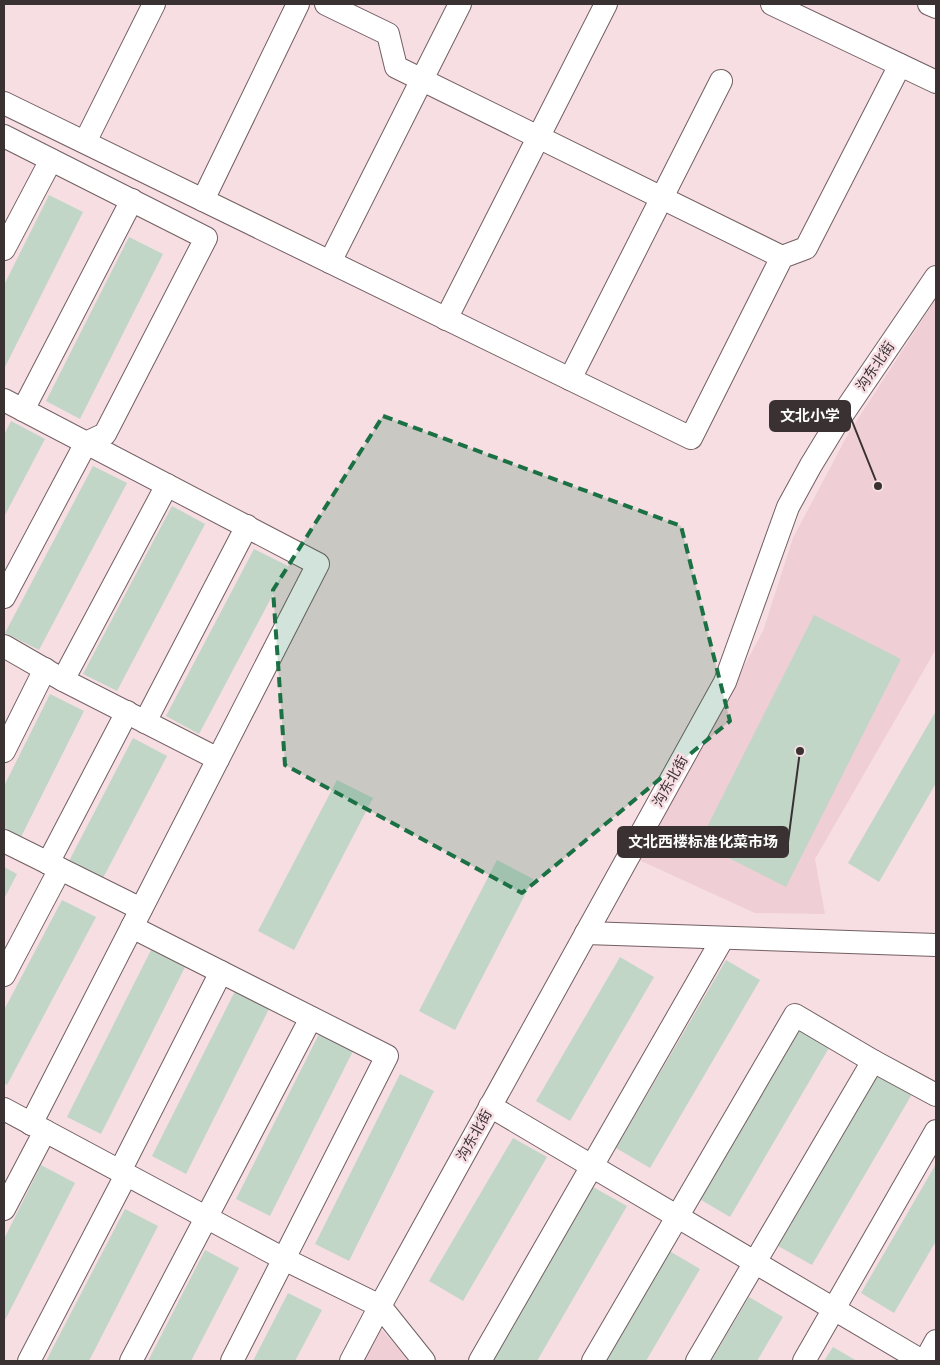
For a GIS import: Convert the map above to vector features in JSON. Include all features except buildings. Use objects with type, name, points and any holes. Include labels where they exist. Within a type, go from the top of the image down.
[{"type":"street","points":[[85,142],[154,4]]},
{"type":"street","points":[[203,200],[298,4]]},
{"type":"street","points":[[326,4],[388,34],[396,67],[782,258]]},
{"type":"street","points":[[330,262],[460,4]]},
{"type":"street","points":[[446,319],[606,4]]},
{"type":"street","points":[[772,4],[936,82]]},
{"type":"street","points":[[929,4],[936,7]]},
{"type":"street","points":[[4,103],[691,438],[782,258],[806,248],[900,65]]},
{"type":"street","points":[[570,379],[721,81]]},
{"type":"street","points":[[4,136],[206,238],[105,434],[86,443],[4,597]]},
{"type":"street","points":[[4,249],[51,160]]},
{"type":"street","points":[[4,1209],[38,1127],[136,918],[318,564],[13,405],[132,200]]},
{"type":"street","name":"沟东北街","points":[[351,1361],[725,682],[788,507],[810,465],[936,277]]},
{"type":"street","points":[[4,751],[54,674],[167,485]]},
{"type":"street","points":[[4,975],[54,866],[136,717],[247,526]]},
{"type":"street","points":[[4,646],[218,759]]},
{"type":"street","points":[[4,841],[54,866],[221,972],[386,1056],[232,1361]]},
{"type":"street","points":[[586,933],[936,945]]},
{"type":"street","points":[[480,1361],[723,938]]},
{"type":"street","points":[[29,1361],[221,972]]},
{"type":"street","points":[[593,1361],[795,1015],[936,1095]]},
{"type":"street","points":[[131,1361],[311,1018]]},
{"type":"street","points":[[697,1361],[873,1060]]},
{"type":"street","points":[[490,1106],[924,1361],[936,1341]]},
{"type":"street","points":[[4,1110],[284,1258],[380,1306],[424,1361]]},
{"type":"street","points":[[804,1361],[936,1131]]},
{"type":"highlighted area","points":[[383,416],[681,526],[730,721],[522,893],[285,765],[273,590]]},
{"type":"shaded area","points":[[936,299],[936,649],[815,859],[825,914],[755,913],[639,860],[763,631],[793,538],[848,434]]},
{"type":"shaded area","points":[[380,1328],[410,1361],[362,1361]]},
{"type":"place","name":"文北小学","points":[[878,486]]},
{"type":"place","name":"文北西楼标准化菜市场","points":[[800,751]]}]
